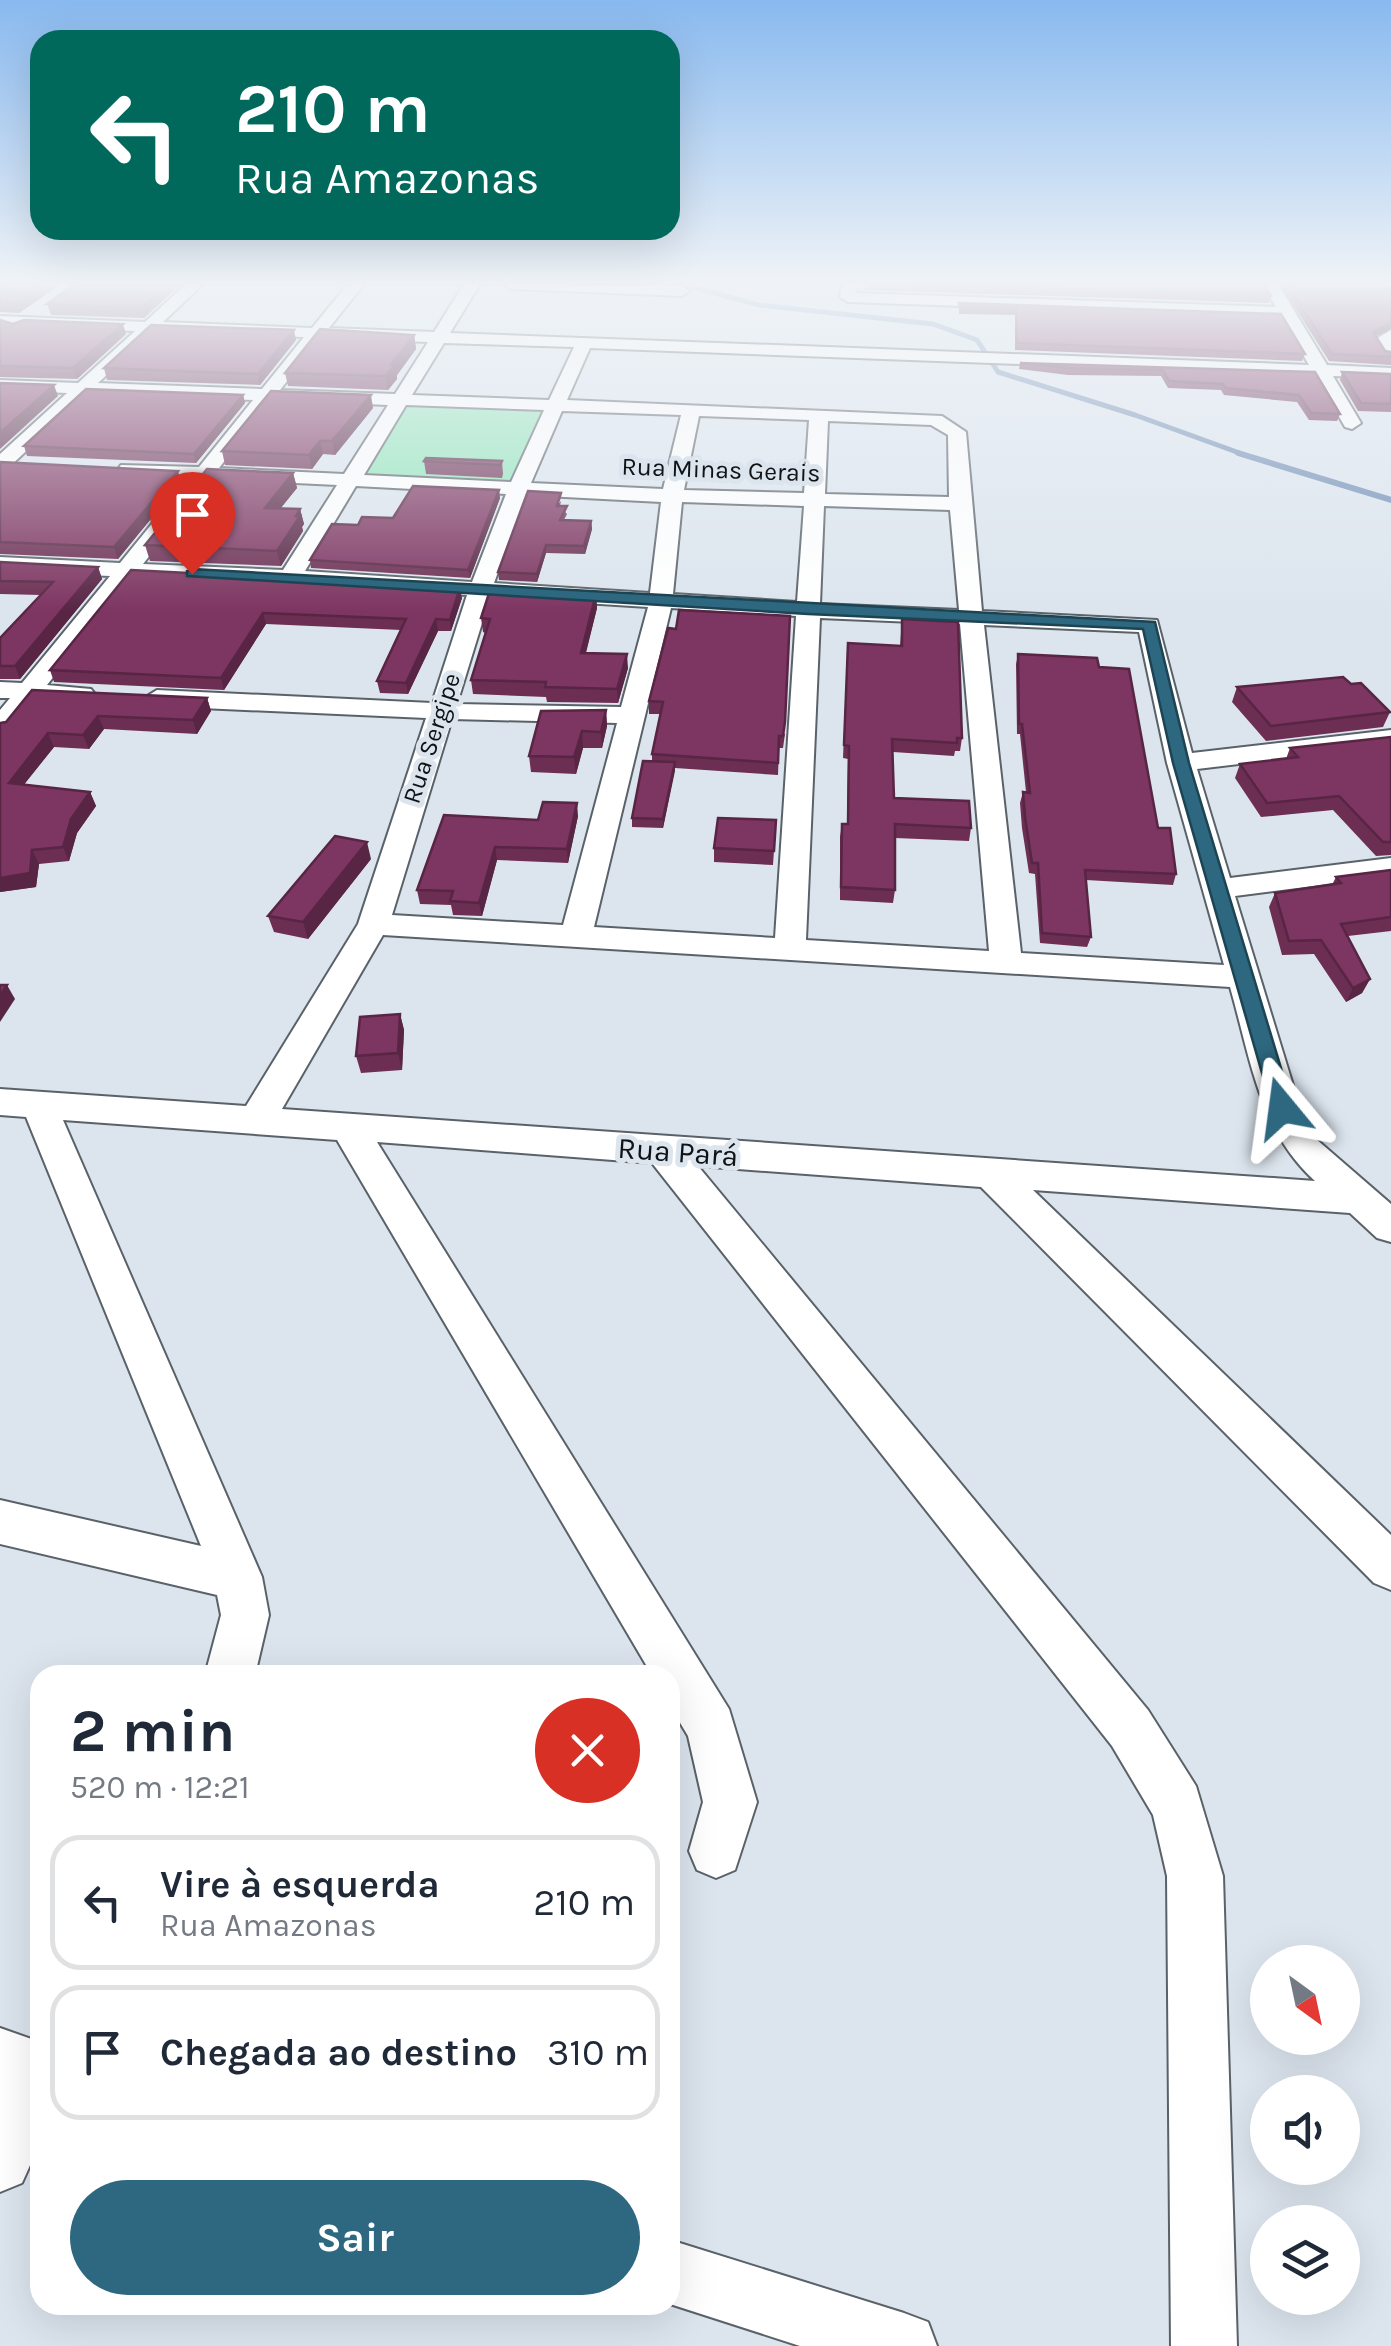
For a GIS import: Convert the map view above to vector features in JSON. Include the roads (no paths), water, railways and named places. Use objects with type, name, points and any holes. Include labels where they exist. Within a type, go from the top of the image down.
[{"type":"street","points":[[0,464],[76,393]]},
{"type":"street","points":[[225,393],[935,420],[956,432],[1006,961]]},
{"type":"street","points":[[290,577],[403,393]]},
{"type":"street","name":"Rua Sergipe","points":[[256,1121],[374,924],[438,712],[481,588],[559,393]]},
{"type":"street","points":[[1335,393],[1352,423]]},
{"type":"street","points":[[0,728],[265,395]]},
{"type":"street","points":[[576,936],[661,600],[672,496],[691,410]]},
{"type":"street","points":[[790,948],[819,415]]},
{"type":"street","points":[[0,464],[37,466]]},
{"type":"street","name":"Rua Minas Gerais","points":[[110,469],[672,496],[960,504]]},
{"type":"street","points":[[0,564],[290,577],[808,610],[1150,625],[1181,763],[1282,1108],[1302,1148],[1391,1227]]},
{"type":"street","points":[[0,690],[438,712],[631,715]]},
{"type":"street","points":[[1181,763],[1391,738]]},
{"type":"street","points":[[1220,889],[1391,867]]},
{"type":"street","points":[[374,924],[1246,977]]},
{"type":"street","points":[[20,1103],[238,1576],[244,1616],[232,1665]]},
{"type":"street","name":"Rua Pará","points":[[20,1103],[1356,1199]]},
{"type":"street","points":[[348,1128],[673,1665]]},
{"type":"street","points":[[664,1151],[1130,1728],[1177,1804],[1195,1876],[1204,2346]]},
{"type":"street","points":[[990,1172],[1391,1567]]},
{"type":"street","points":[[0,1522],[238,1576]]},
{"type":"street","points":[[680,1677],[710,1727],[730,1802],[716,1851]]},
{"type":"street","points":[[0,2058],[30,2070]]},
{"type":"street","points":[[0,2161],[30,2096]]},
{"type":"street","points":[[680,2275],[904,2346]]},
{"type":"waterway","points":[[1066,393],[1245,455]]},
{"type":"waterway","points":[[1238,453],[1391,500]]}]
